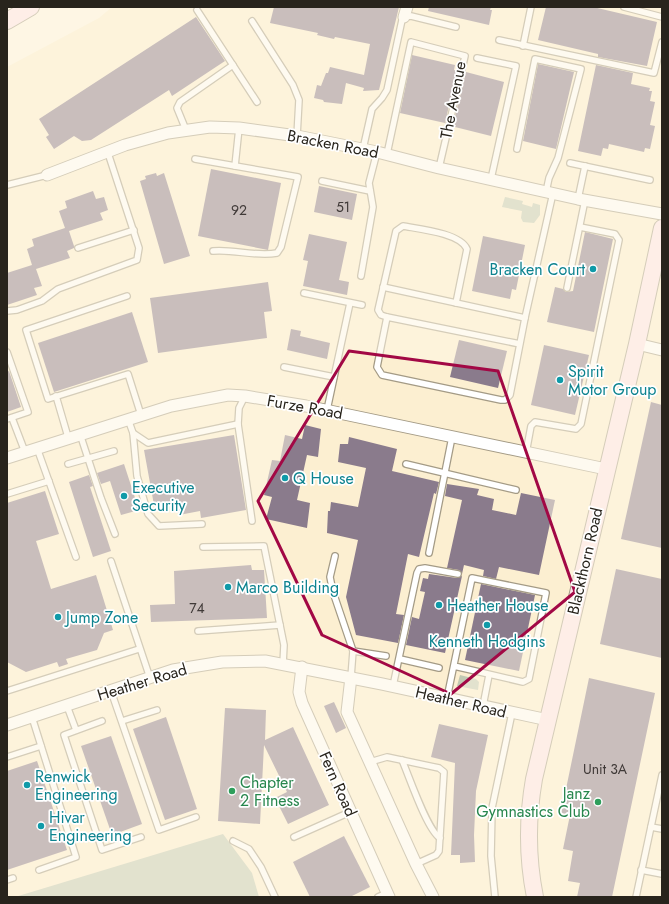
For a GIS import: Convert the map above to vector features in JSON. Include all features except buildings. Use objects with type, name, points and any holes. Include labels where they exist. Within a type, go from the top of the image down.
[{"type":"street","points":[[7,21],[30,7]]},
{"type":"street","name":"Bracken Road","points":[[47,175],[142,140],[186,130],[210,127],[239,128],[296,136],[363,149],[439,168],[582,200],[662,214]]},
{"type":"street","name":"Blackthorn Road","points":[[535,897],[530,872],[528,836],[529,808],[606,469],[637,344],[662,228]]},
{"type":"street","points":[[637,344],[662,350]]},
{"type":"street","name":"Furze Road","points":[[7,458],[171,406],[228,395],[245,396],[327,410],[606,469]]},
{"type":"street","name":"Heather Road","points":[[7,725],[173,670],[222,662],[265,661],[351,677],[548,720]]},
{"type":"street","name":"Fern Road","points":[[302,667],[300,698],[385,896]]},
{"type":"street","points":[[351,677],[347,712],[416,864],[433,897]]},
{"type":"lane","points":[[523,46],[532,7]]},
{"type":"lane","points":[[624,7],[662,17]]},
{"type":"lane","points":[[197,10],[257,102]]},
{"type":"lane","points":[[363,149],[372,109],[387,90],[405,12],[411,16],[456,27]]},
{"type":"lane","points":[[252,21],[293,85],[299,100],[296,136]]},
{"type":"lane","points":[[499,40],[654,73],[662,42]]},
{"type":"lane","name":"The Avenue","points":[[382,153],[411,42],[465,56],[439,168]]},
{"type":"lane","points":[[477,58],[516,66],[491,179]]},
{"type":"lane","points":[[388,316],[378,367],[382,375],[494,399],[505,400],[510,395],[550,192],[549,178],[558,158],[581,69],[534,59],[517,149]]},
{"type":"lane","points":[[186,130],[177,108],[180,102],[233,66]]},
{"type":"lane","points":[[235,166],[239,128]]},
{"type":"lane","points":[[7,311],[17,310],[42,301],[58,289],[134,263],[140,253],[134,230],[108,153]]},
{"type":"lane","points":[[361,276],[373,207],[369,183],[382,153]]},
{"type":"lane","points":[[195,159],[298,177],[282,247],[277,253],[269,254],[222,250],[213,251]]},
{"type":"lane","points":[[570,163],[650,180]]},
{"type":"lane","points":[[567,288],[580,227],[585,166]]},
{"type":"lane","name":"Bracken Road","points":[[7,185],[47,175]]},
{"type":"lane","points":[[322,181],[370,191]]},
{"type":"lane","points":[[456,303],[467,249],[466,246],[454,237],[403,226],[396,231],[378,310],[381,315],[520,344]]},
{"type":"lane","points":[[526,453],[531,426],[535,422],[576,430],[581,424],[619,240],[615,234],[580,227]]},
{"type":"lane","points":[[78,248],[134,230]]},
{"type":"lane","points":[[383,287],[525,318]]},
{"type":"lane","points":[[304,293],[362,305]]},
{"type":"lane","points":[[127,296],[26,330],[48,399],[128,374],[141,415]]},
{"type":"lane","points":[[327,410],[350,302]]},
{"type":"lane","points":[[7,352],[28,412],[9,419],[25,452]]},
{"type":"lane","points":[[284,368],[334,378]]},
{"type":"lane","points":[[56,396],[68,438]]},
{"type":"lane","points":[[245,396],[239,408],[238,424],[252,521]]},
{"type":"lane","points":[[128,419],[133,433],[137,476],[148,514],[159,526],[202,524]]},
{"type":"lane","points":[[133,433],[148,443],[238,424]]},
{"type":"lane","points":[[80,434],[101,498],[115,534]]},
{"type":"lane","points":[[428,554],[452,437]]},
{"type":"lane","points":[[38,448],[76,557]]},
{"type":"lane","points":[[68,464],[114,451]]},
{"type":"lane","points":[[406,464],[516,490]]},
{"type":"lane","points":[[7,494],[49,481]]},
{"type":"lane","points":[[203,546],[264,546],[284,645],[283,664]]},
{"type":"lane","points":[[335,556],[330,577],[333,592],[353,651],[351,677]]},
{"type":"lane","points":[[110,560],[150,678]]},
{"type":"lane","points":[[393,686],[419,569],[425,568],[458,574]]},
{"type":"lane","points":[[447,698],[472,578],[546,593],[529,679],[523,682],[454,666]]},
{"type":"lane","points":[[198,631],[280,625]]},
{"type":"lane","points":[[7,691],[139,649]]},
{"type":"lane","points":[[353,651],[386,656]]},
{"type":"lane","points":[[400,659],[439,668]]},
{"type":"lane","points":[[483,706],[489,675]]},
{"type":"lane","points":[[111,691],[159,830],[196,817]]},
{"type":"lane","points":[[67,706],[76,730]]},
{"type":"lane","points":[[122,721],[157,710]]},
{"type":"lane","points":[[495,897],[491,856],[492,808],[512,713]]},
{"type":"lane","points":[[32,717],[76,857],[39,870]]},
{"type":"lane","points":[[102,721],[64,735],[102,850],[141,837]]},
{"type":"lane","points":[[7,757],[41,746]]},
{"type":"lane","points":[[370,762],[387,757],[439,768],[444,772],[439,851],[436,856],[416,864]]},
{"type":"lane","points":[[402,760],[429,824],[436,836],[440,838]]},
{"type":"lane","points":[[636,897],[662,775]]},
{"type":"lane","points":[[294,838],[350,812]]},
{"type":"lane","points":[[651,827],[662,829]]},
{"type":"lane","points":[[233,841],[248,849],[261,867],[275,897]]},
{"type":"lane","points":[[641,870],[662,874]]},
{"type":"lane","points":[[7,880],[13,878]]},
{"type":"highlighted area","points":[[349,351],[498,371],[575,592],[451,694],[322,635],[258,501]]},
{"type":"shaded area","points":[[112,7],[662,7],[662,897],[7,897],[7,67],[99,18]]},
{"type":"green space","points":[[505,197],[523,201],[522,204],[532,207],[533,203],[540,205],[540,215],[534,223],[523,222],[521,218],[522,211],[502,207]]},
{"type":"green space","points":[[460,675],[476,679],[479,682],[478,690],[457,686]]},
{"type":"green space","points":[[223,834],[252,873],[259,897],[15,897]]},
{"type":"place","name":"Bracken Court","points":[[593,269]]},
{"type":"place","name":"Spirit Motor Group","points":[[560,380]]},
{"type":"place","name":"Q House","points":[[285,478]]},
{"type":"place","name":"Executive Security","points":[[124,496]]},
{"type":"place","name":"Marco Building","points":[[228,587]]},
{"type":"place","name":"Heather House","points":[[439,605]]},
{"type":"place","name":"Jump Zone","points":[[58,617]]},
{"type":"place","name":"Kenneth Hodgins","points":[[487,625]]},
{"type":"place","name":"Renwick Engineering","points":[[27,785]]},
{"type":"place","name":"Chapter 2 Fitness","points":[[232,791]]},
{"type":"place","name":"Janz Gymnastics Club","points":[[598,802]]},
{"type":"place","name":"Hivar Engineering","points":[[41,826]]}]
